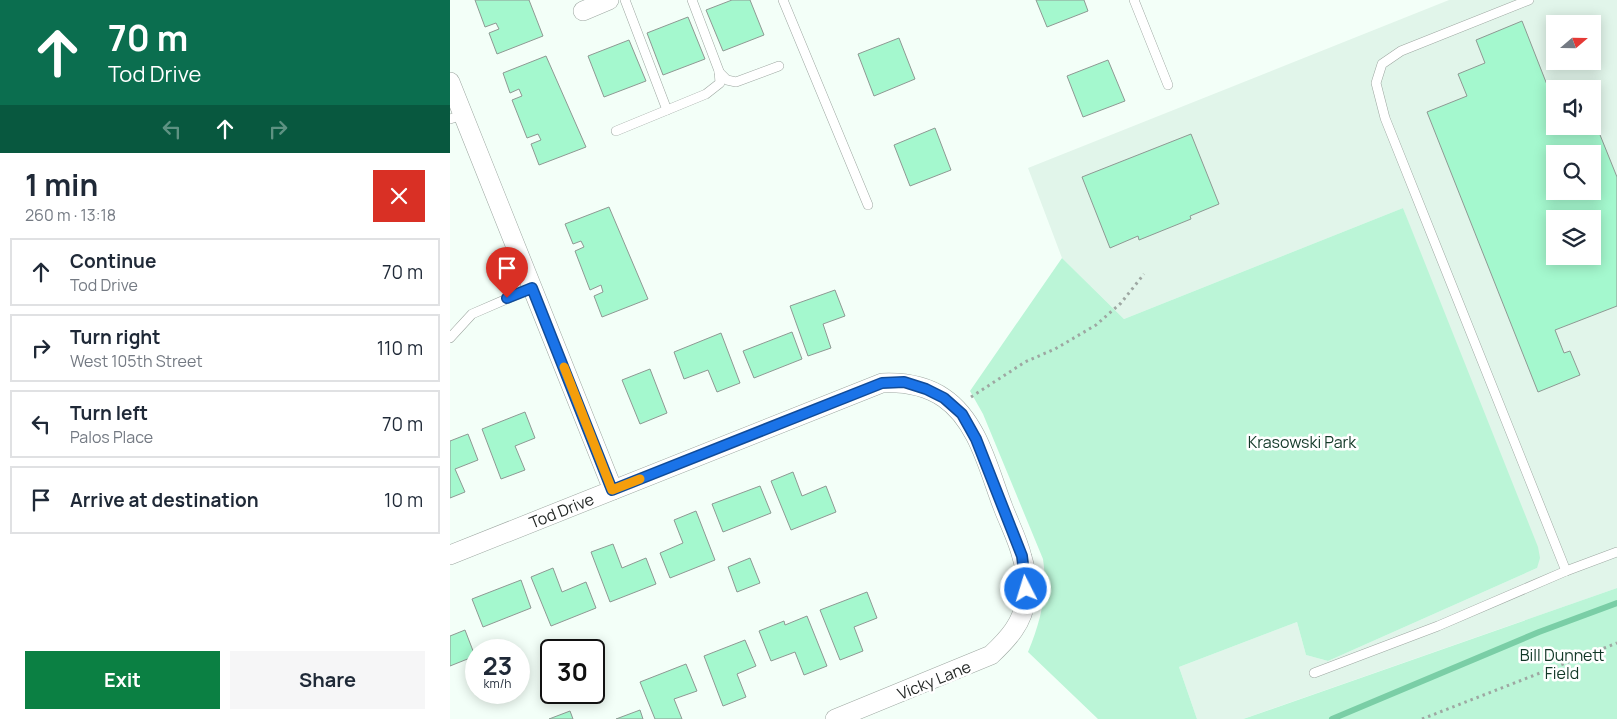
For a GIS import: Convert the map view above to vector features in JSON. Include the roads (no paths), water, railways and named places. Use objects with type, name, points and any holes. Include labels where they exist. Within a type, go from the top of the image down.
[{"type":"street","points":[[583,11],[610,0]]},
{"type":"street","points":[[450,82],[456,117],[532,288],[612,490]]},
{"type":"street","name":"Tod Drive","points":[[450,554],[882,383],[904,382],[926,389],[944,398],[955,408]]},
{"type":"street","name":"Vicky Lane","points":[[835,719],[991,655],[1007,640],[1019,622],[1026,599],[1027,579],[1022,556],[976,439],[962,414],[955,408]]},
{"type":"lane","points":[[625,0],[667,110]]},
{"type":"lane","points":[[616,131],[715,90],[720,83],[719,71],[692,0]]},
{"type":"lane","points":[[783,0],[868,205]]},
{"type":"lane","points":[[1134,0],[1168,85]]},
{"type":"lane","points":[[1529,0],[1413,45],[1382,64],[1376,82],[1385,118],[1566,571]]},
{"type":"lane","points":[[719,71],[727,80],[736,82],[778,66]]},
{"type":"lane","points":[[450,338],[472,314],[532,288]]},
{"type":"lane","points":[[1314,673],[1438,626],[1566,571],[1617,552]]},
{"type":"waterway","points":[[1332,719],[1539,632],[1617,603]]},
{"type":"park label","name":"Krasowski Park","points":[[1302,442]]},
{"type":"park label","name":"Bill Dunnett Field","points":[[1562,664]]}]
